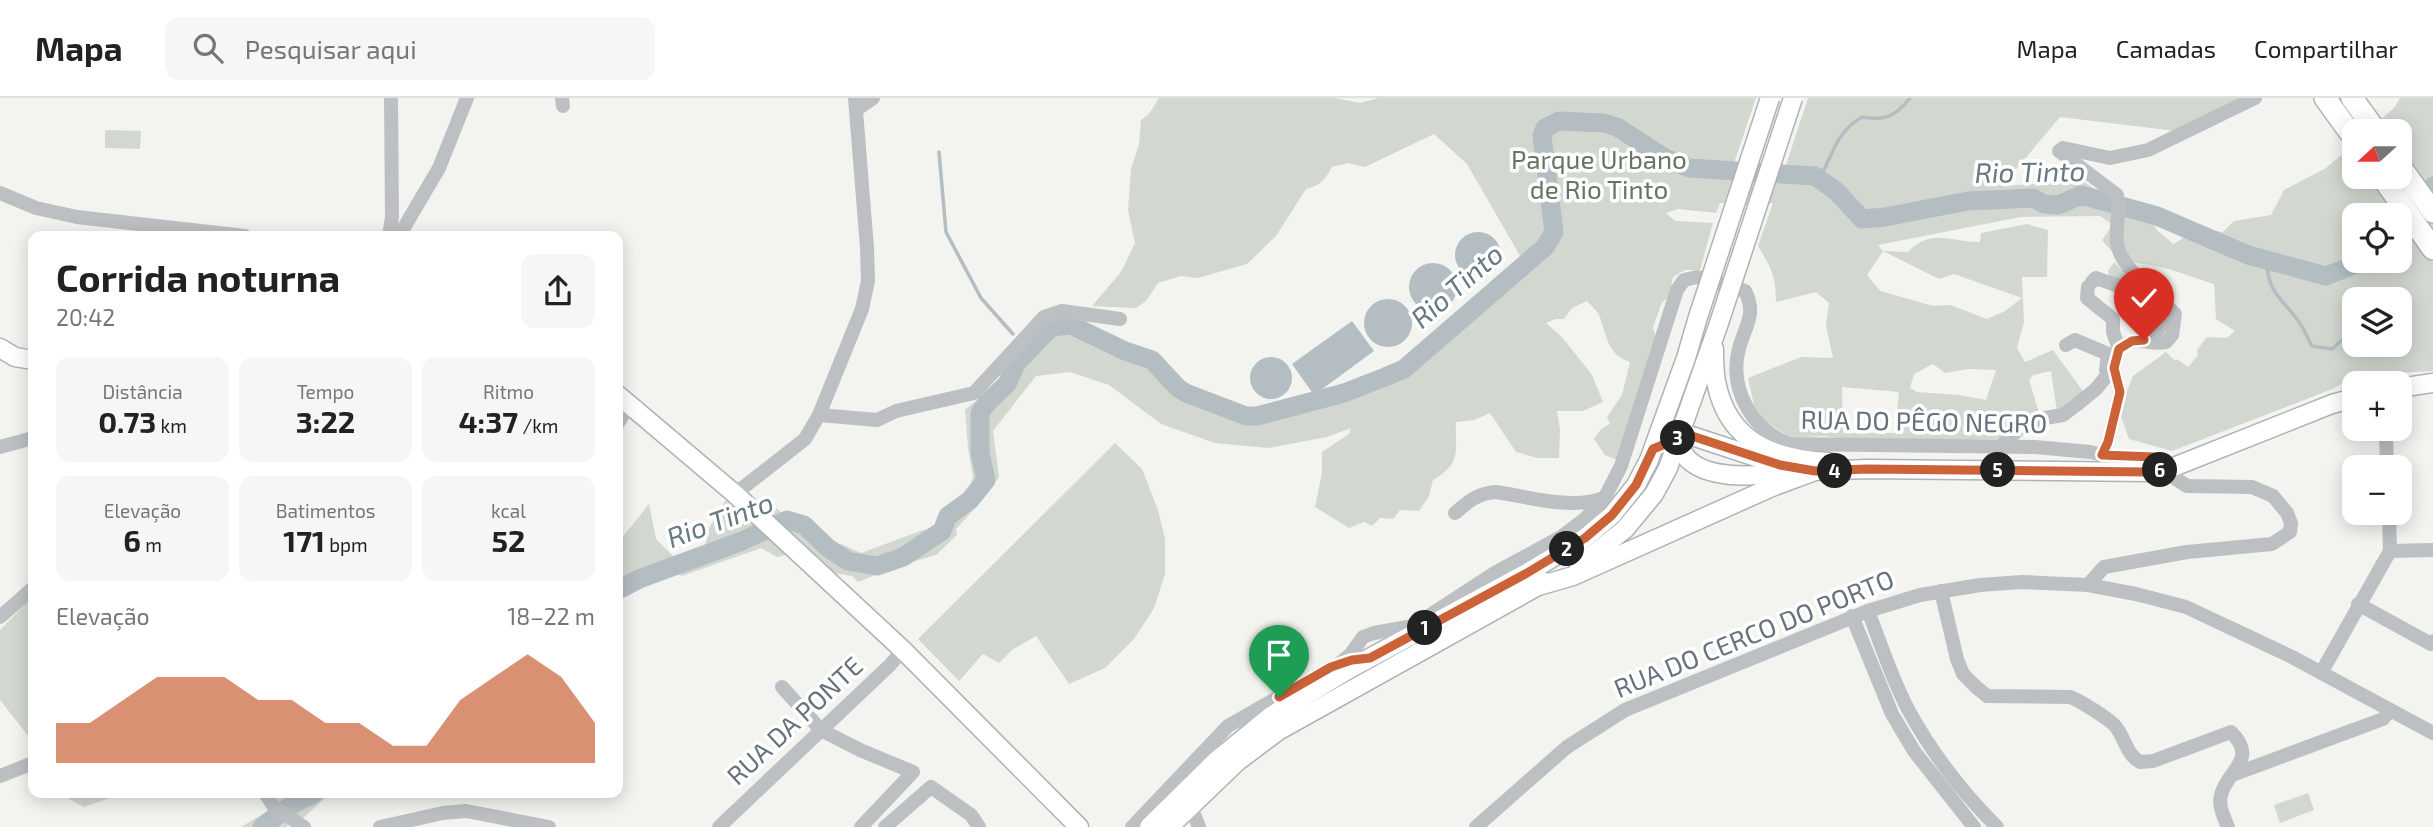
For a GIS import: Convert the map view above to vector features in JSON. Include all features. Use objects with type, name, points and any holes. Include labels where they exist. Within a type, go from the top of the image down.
[{"type":"highway","points":[[2325,98],[2342,121]]},
{"type":"highway","points":[[2352,98],[2367,119]]},
{"type":"highway","points":[[2412,182],[2433,212]]},
{"type":"highway","points":[[2390,189],[2433,249]]},
{"type":"main road","points":[[1149,827],[1217,760],[1271,716],[1370,658],[1527,573],[1585,538],[1612,515],[1636,485],[1653,449],[1686,358],[1770,98]]},
{"type":"main road","points":[[1169,827],[1238,761],[1278,731],[1595,553],[1625,529],[1654,494],[1668,468],[1713,343],[1793,98]]},
{"type":"main road","points":[[1713,343],[1718,393],[1733,421],[1750,439],[1769,451],[1789,458],[1844,462],[1867,469]]},
{"type":"main road","points":[[0,348],[15,357],[28,359]]},
{"type":"main road","points":[[1686,358],[1687,379],[1673,422],[1677,439],[1690,460],[1722,475],[1867,469],[2166,470],[2342,401]]},
{"type":"main road","points":[[2412,386],[2433,383]]},
{"type":"main road","points":[[624,400],[735,494],[903,650],[1079,827]]},
{"type":"main road","points":[[1653,449],[1692,436],[1780,465],[1815,471]]},
{"type":"main road","points":[[1535,587],[1573,576],[1772,487],[1815,471]]},
{"type":"street","points":[[389,231],[392,217],[391,98]]},
{"type":"street","points":[[402,231],[439,168],[467,98]]},
{"type":"street","points":[[735,494],[806,439],[819,415],[862,309],[868,281],[855,104],[873,98]]},
{"type":"street","points":[[2144,340],[2158,344],[2166,342],[2172,335],[2175,314],[2119,254],[2116,237],[2119,198],[2115,191],[2060,154],[2060,149],[2110,158],[2148,150],[2255,98]]},
{"type":"street","points":[[0,193],[36,208],[77,217],[201,231]]},
{"type":"street","name":"RUA DO PÊGO NEGRO","points":[[1605,497],[1621,466],[1677,290],[1684,280],[1697,277],[1745,291],[1749,298],[1751,313],[1738,353],[1742,398],[1750,415],[1777,440],[1788,444],[2001,446],[2155,457],[2176,480],[2193,488],[2238,485],[2273,496],[2287,513],[2291,523],[2290,532],[2272,544],[2188,552],[2104,567],[2088,585]]},
{"type":"street","points":[[2001,446],[2019,429],[2045,418],[2063,415],[2110,379],[2119,349],[2113,332],[2113,319],[2087,298],[2090,285],[2096,278],[2147,298],[2161,316],[2161,323],[2155,335],[2132,341],[2119,349]]},
{"type":"street","points":[[819,415],[877,420],[896,411],[974,393],[1044,317],[1062,312],[1120,319]]},
{"type":"street","points":[[2066,345],[2075,340],[2108,354],[2110,379],[2120,392],[2108,442],[2102,455]]},
{"type":"street","points":[[0,447],[28,439]]},
{"type":"street","points":[[1455,513],[1476,496],[1485,493],[1496,492],[1572,503],[1590,503],[1605,497]]},
{"type":"street","points":[[1132,827],[1228,726],[1339,664],[1350,655],[1363,637],[1413,626],[1493,574],[1561,537],[1586,518],[1605,497]]},
{"type":"street","points":[[2321,673],[2390,551],[2389,525]]},
{"type":"street","points":[[2390,551],[2433,550]]},
{"type":"street","name":"RUA DO CERCO DO PORTO","points":[[1476,827],[1567,747],[1615,716],[1868,611],[1941,590],[2022,582],[2088,585],[2186,607],[2281,651],[2433,733]]},
{"type":"street","points":[[1941,590],[1960,667],[1987,696],[2070,697],[2077,700],[2111,721],[2130,755],[2140,762],[2152,761],[2231,732],[2242,752],[2242,758],[2222,792],[2220,802],[2228,827]]},
{"type":"street","points":[[0,617],[28,593]]},
{"type":"street","points":[[2358,604],[2431,644],[2433,641]]},
{"type":"street","points":[[1868,611],[1914,720],[1953,778],[1997,827]]},
{"type":"street","points":[[1852,617],[1892,714],[1914,751],[1974,827]]},
{"type":"street","name":"RUA DA PONTE","points":[[719,827],[903,650]]},
{"type":"street","points":[[1339,664],[1370,658]]},
{"type":"street","points":[[782,687],[821,730],[849,745],[914,772],[861,827]]},
{"type":"street","points":[[2235,774],[2384,719],[2390,710]]},
{"type":"street","points":[[1202,752],[1235,730],[1271,716]]},
{"type":"street","points":[[0,776],[28,765]]},
{"type":"street","points":[[885,827],[931,787],[975,821]]},
{"type":"street","points":[[268,798],[274,807],[304,827]]},
{"type":"street","points":[[1190,805],[1199,827]]},
{"type":"street","points":[[380,827],[443,813],[467,811],[549,827]]},
{"type":"green space","name":"Parque Urbano de Rio Tinto","points":[[1159,98],[1335,98],[1360,103],[1378,98],[1756,98],[1734,163],[1785,168],[1808,98],[2254,98],[2184,132],[2060,117],[2002,186],[2044,183],[2073,174],[2107,194],[2146,203],[2156,229],[2173,244],[2199,229],[2223,232],[2234,221],[2271,215],[2284,190],[2326,168],[2342,154],[2342,189],[2412,189],[2412,119],[2382,119],[2400,98],[2433,98],[2433,371],[2342,371],[2342,384],[2330,390],[2172,451],[2129,439],[2119,411],[2133,376],[2166,352],[2175,361],[2177,359],[2188,367],[2207,337],[2227,338],[2235,331],[2216,319],[2214,284],[2167,269],[2122,259],[2102,240],[2113,225],[2100,216],[2021,217],[1878,245],[1883,251],[1908,252],[1917,244],[1934,238],[1980,242],[1981,233],[2027,224],[2048,230],[2047,277],[2022,277],[2024,322],[2017,348],[2025,362],[2053,350],[2085,394],[2057,412],[2051,371],[2033,375],[2029,380],[2040,416],[2003,439],[1846,439],[1824,436],[1790,438],[1764,420],[1754,405],[1748,378],[1801,357],[1833,358],[1826,326],[1829,303],[1816,292],[1776,302],[1772,272],[1758,246],[1773,203],[1720,203],[1716,213],[1678,209],[1666,213],[1675,221],[1713,223],[1700,270],[1685,270],[1673,277],[1670,295],[1661,304],[1653,328],[1656,337],[1617,460],[1605,455],[1594,439],[1601,429],[1610,424],[1607,417],[1622,395],[1630,362],[1612,349],[1598,313],[1587,301],[1572,308],[1564,319],[1546,323],[1562,337],[1592,375],[1603,402],[1583,411],[1557,411],[1560,430],[1559,458],[1537,458],[1516,452],[1490,413],[1474,420],[1456,422],[1453,462],[1433,480],[1429,496],[1419,511],[1400,510],[1393,519],[1380,518],[1372,526],[1364,522],[1349,528],[1315,507],[1322,473],[1322,452],[1349,434],[1351,428],[1327,437],[1268,448],[1215,443],[1161,424],[1109,385],[1070,372],[1036,376],[993,431],[999,477],[956,529],[957,535],[936,555],[858,582],[852,576],[833,573],[770,517],[776,508],[788,518],[801,522],[821,541],[824,538],[837,548],[841,544],[861,553],[935,528],[941,516],[958,504],[973,476],[965,410],[1002,379],[1008,366],[1043,325],[1052,321],[1076,319],[1117,341],[1161,357],[1182,385],[1252,411],[1318,395],[1405,362],[1523,261],[1467,164],[1434,134],[1365,167],[1348,163],[1332,167],[1322,181],[1306,189],[1276,236],[1247,264],[1198,278],[1181,276],[1158,283],[1146,301],[1136,308],[1092,306],[1121,272],[1135,243],[1128,210],[1131,169],[1139,144],[1141,120],[1149,114]],"holes":[[[1883,251],[1939,279],[1954,274],[2022,298],[2005,311],[1987,319],[1950,305],[1933,306],[1880,291],[1867,275]],[[1933,364],[1945,373],[1968,369],[1996,370],[1986,400],[1917,392],[1910,388],[1914,374]],[[1842,387],[1899,392],[1897,411],[1902,418],[1901,433],[1843,433]]]},
{"type":"green space","points":[[105,130],[141,131],[140,149],[105,148]]},
{"type":"green space","points":[[2114,262],[2136,284],[2131,287],[2109,276],[2108,271]]},
{"type":"green space","points":[[1115,443],[1142,469],[1158,510],[1165,539],[1165,574],[1154,608],[1134,639],[1105,668],[1069,684],[1036,636],[1012,650],[999,663],[983,654],[959,681],[918,639]]},
{"type":"green space","points":[[727,498],[789,554],[777,557],[761,548],[682,576],[671,571],[625,590],[623,594],[623,537],[649,504],[656,539],[676,559],[687,557],[705,546],[709,528]]},
{"type":"green space","points":[[28,601],[28,736],[0,700],[0,630]]},
{"type":"green space","points":[[2308,793],[2314,810],[2280,823],[2274,805]]},
{"type":"green space","points":[[67,798],[110,798],[84,807]]},
{"type":"green space","points":[[279,798],[326,798],[303,818],[296,815],[286,827],[241,827],[268,811],[266,806]]},
{"type":"shaded area","points":[[1478,232],[1495,238],[1501,255],[1495,272],[1478,278],[1461,272],[1455,255],[1461,238]]},
{"type":"shaded area","points":[[1433,263],[1450,270],[1457,287],[1450,304],[1433,311],[1416,304],[1409,287],[1416,270]]},
{"type":"shaded area","points":[[1388,299],[1405,306],[1412,323],[1405,340],[1388,347],[1371,340],[1364,323],[1371,306]]},
{"type":"shaded area","points":[[1352,321],[1374,351],[1314,395],[1292,364]]},
{"type":"shaded area","points":[[1271,357],[1286,363],[1292,378],[1286,393],[1271,399],[1256,393],[1250,378],[1256,363]]},
{"type":"waterway","points":[[1819,179],[1846,130],[1862,117],[1889,116],[1910,98]]},
{"type":"waterway","name":"Rio Tinto","points":[[623,587],[742,541],[787,520],[804,525],[828,548],[848,561],[877,566],[903,557],[942,531],[948,516],[970,500],[986,480],[980,453],[980,413],[1007,384],[1016,364],[1051,327],[1071,325],[1125,351],[1152,360],[1186,393],[1246,416],[1257,416],[1344,393],[1404,369],[1545,247],[1554,232],[1542,136],[1545,128],[1559,121],[1604,123],[1617,127],[1665,158],[1689,168],[1815,176],[1836,191],[1862,219],[1968,201],[2033,198],[2044,204],[2058,205],[2081,195],[2157,216],[2248,255],[2326,276],[2342,270]]},
{"type":"waterway","points":[[939,152],[946,232],[981,298],[1013,334]]},
{"type":"waterway","name":"Rio Tinto","points":[[2412,216],[2433,186]]},
{"type":"waterway","points":[[2267,261],[2274,290],[2295,316],[2312,346],[2332,349],[2342,340]]},
{"type":"waterway","name":"Rio Tinto","points":[[262,827],[304,798]]},
{"type":"route","points":[[1279,697],[1331,667],[1370,658],[1527,573],[1585,538],[1612,515],[1636,485],[1653,449],[1677,439],[1692,436],[1780,465],[1815,471],[2166,470],[2155,457],[2102,455],[2108,442],[2120,392],[2114,368],[2119,349],[2132,341],[2144,340]]}]
